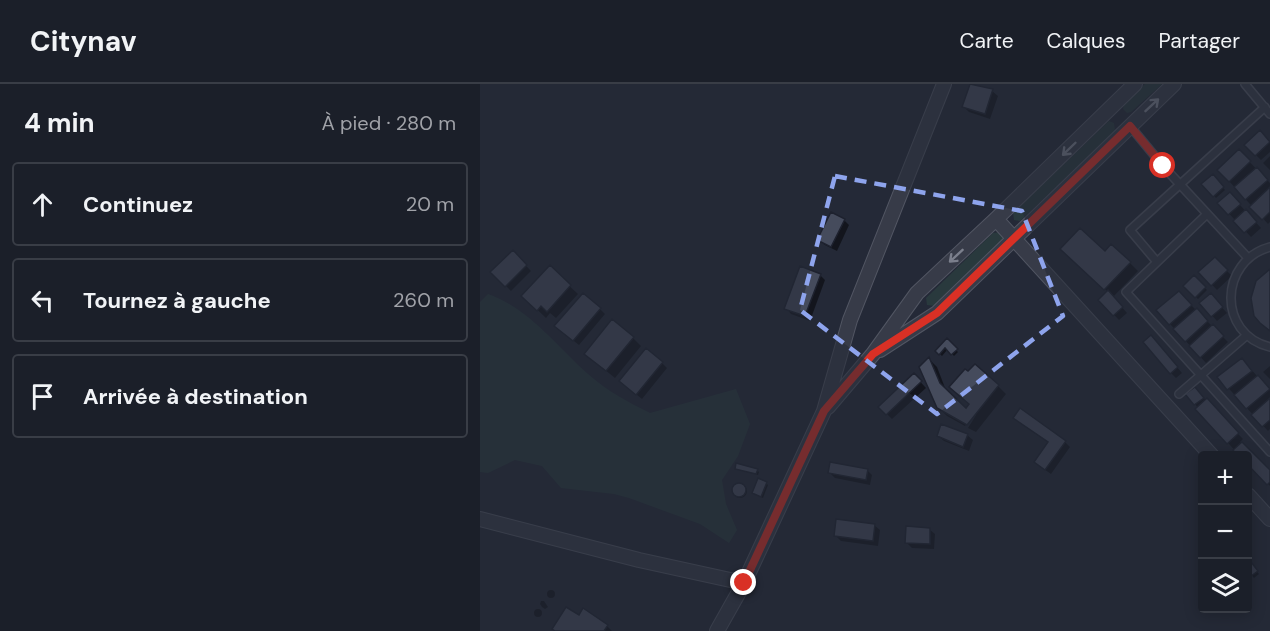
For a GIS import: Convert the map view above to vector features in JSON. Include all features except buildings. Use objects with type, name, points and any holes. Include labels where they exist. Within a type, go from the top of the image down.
[{"type":"street","points":[[717,631],[744,583],[824,411],[850,320],[944,84]]},
{"type":"street","points":[[824,411],[873,354],[917,293],[1135,84]]},
{"type":"street","points":[[873,354],[937,313],[1174,84]]},
{"type":"street","points":[[1111,108],[1130,126]]},
{"type":"street","points":[[996,219],[1207,451]]},
{"type":"street","points":[[1252,499],[1270,519]]},
{"type":"street","points":[[480,519],[639,560],[744,583]]},
{"type":"lane","points":[[1157,262],[1130,230],[1267,111],[1245,84]]},
{"type":"lane","points":[[1130,126],[1180,185],[1248,258]]},
{"type":"lane","points":[[1207,214],[1126,292],[1270,452]]},
{"type":"lane","points":[[1270,247],[1248,258],[1235,275],[1230,296],[1235,318],[1247,335],[1256,342],[1270,347]]},
{"type":"lane","points":[[1179,394],[1247,335]]},
{"type":"highlighted area","points":[[835,176],[1022,211],[1063,316],[937,414],[800,310]]},
{"type":"shaded area","points":[[1145,84],[1162,84],[1127,113],[1123,109],[1124,104]]},
{"type":"shaded area","points":[[1109,121],[1114,123],[1115,131],[1020,221],[1014,220],[1013,213]]},
{"type":"shaded area","points":[[1000,232],[1004,236],[1003,242],[934,306],[927,305],[926,298],[993,233]]},
{"type":"shaded area","points":[[488,294],[517,309],[530,319],[603,386],[650,413],[736,389],[750,424],[738,456],[722,480],[726,504],[737,530],[729,543],[700,524],[629,498],[561,488],[542,466],[515,460],[488,473],[480,472],[480,302]]},
{"type":"route","points":[[744,583],[824,411],[873,354],[937,313],[1130,126],[1163,166]]}]
